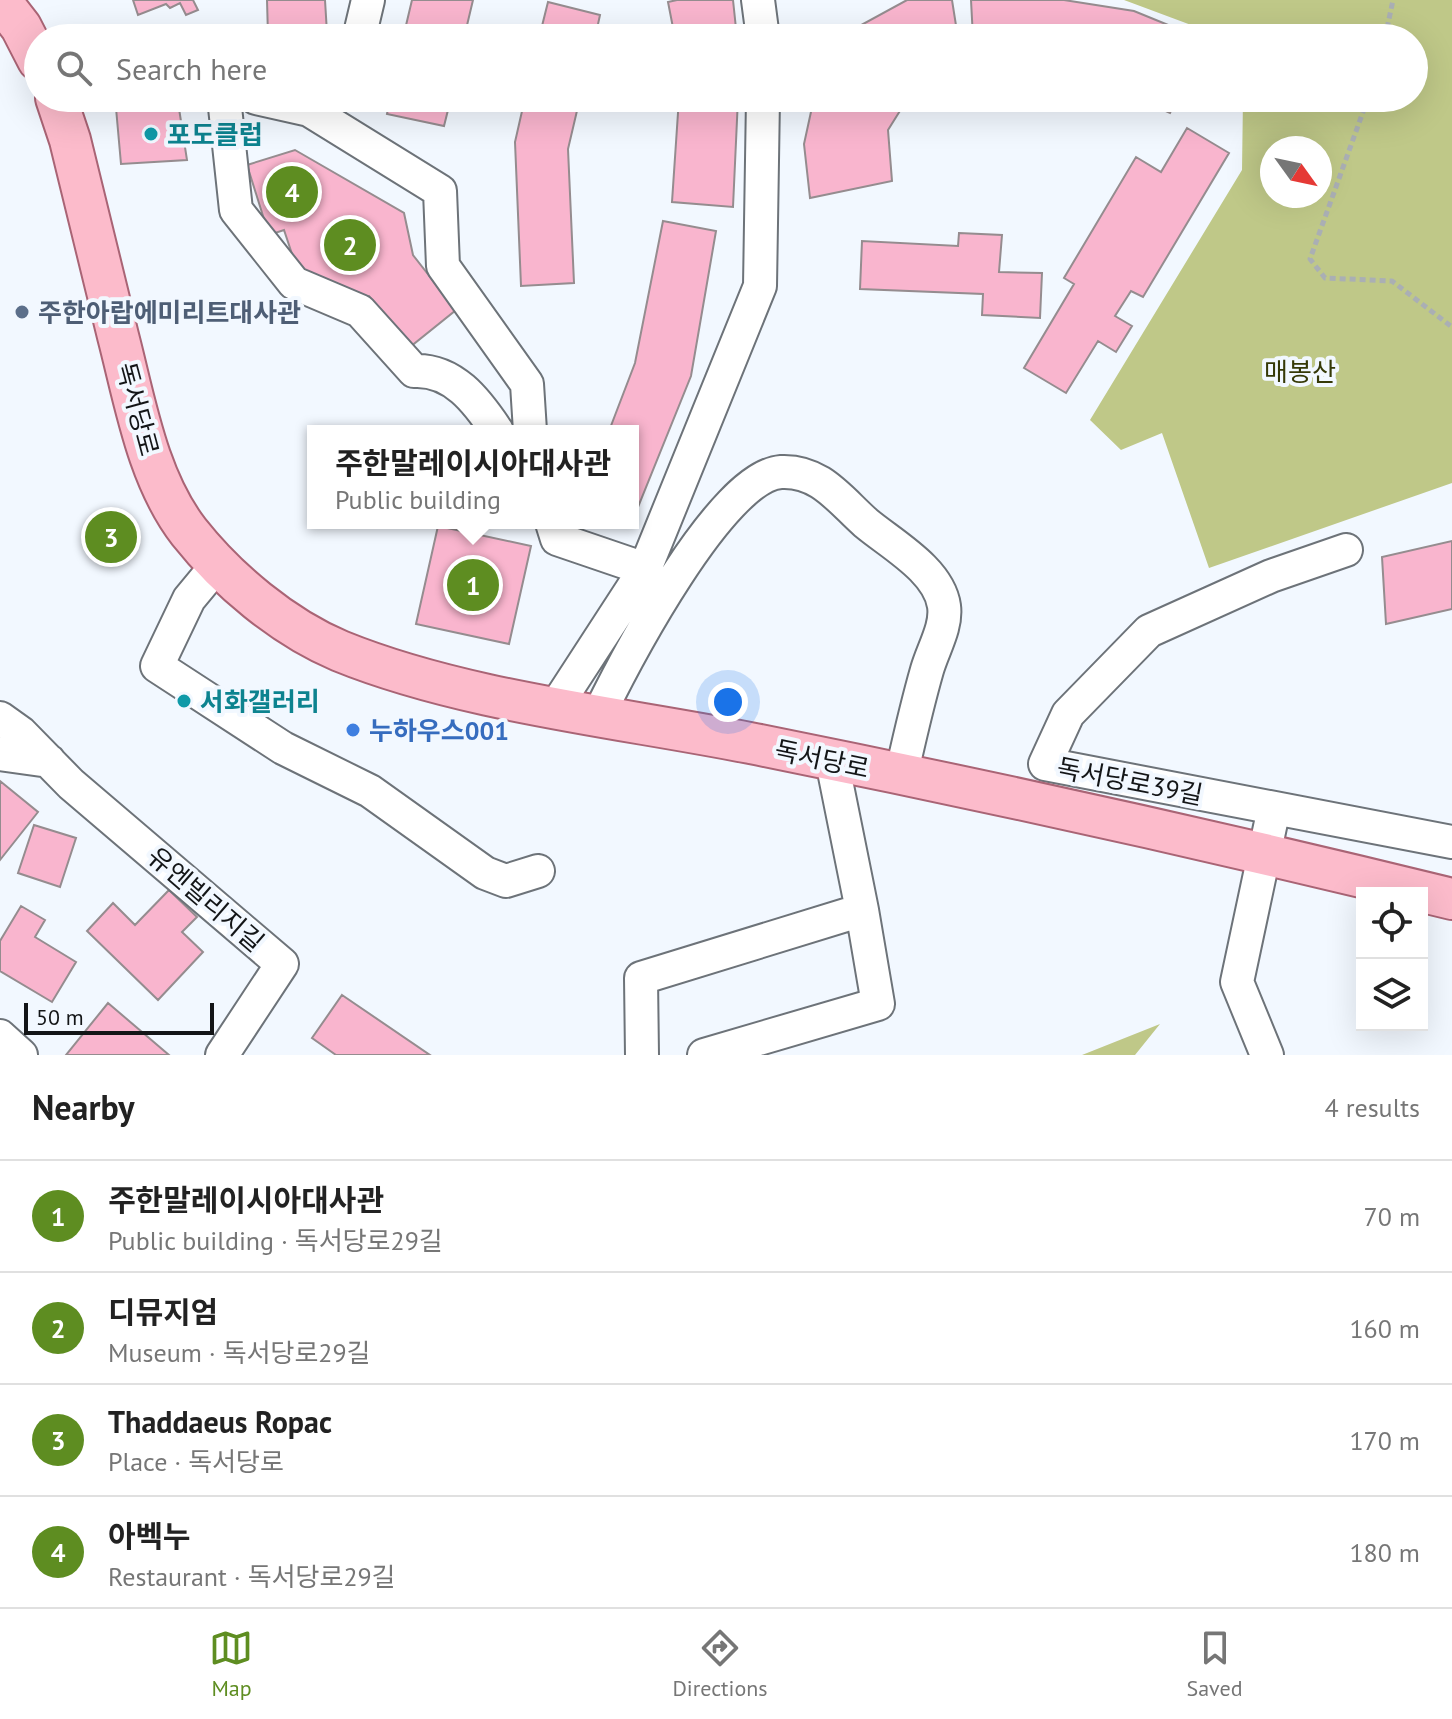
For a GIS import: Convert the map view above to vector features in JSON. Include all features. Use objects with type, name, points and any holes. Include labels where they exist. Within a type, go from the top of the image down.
[{"type":"main road","points":[[0,0],[24,33]]},
{"type":"main road","name":"독서당로","points":[[60,112],[156,472],[187,530],[218,564],[287,621],[337,650],[439,684],[832,761],[1266,855],[1452,899]]},
{"type":"street","points":[[362,24],[368,0]]},
{"type":"street","points":[[758,0],[761,24]]},
{"type":"street","points":[[226,112],[236,210],[294,283],[360,311],[414,371],[433,370],[474,397],[493,425]]},
{"type":"street","points":[[556,706],[645,569],[760,286],[763,112]]},
{"type":"street","points":[[342,113],[440,191],[443,266],[527,384],[530,425]]},
{"type":"street","points":[[599,714],[639,638],[718,519],[740,494],[761,478],[780,472],[802,474],[830,488],[916,565],[941,596],[943,623],[913,719],[901,776]]},
{"type":"street","points":[[554,529],[557,539],[645,569]]},
{"type":"street","name":"독서당로39길","points":[[1346,550],[1271,576],[1149,631],[1068,714],[1045,764],[1452,842]]},
{"type":"street","points":[[218,564],[189,599],[157,666],[283,748],[370,791],[485,873],[506,881],[538,871]]},
{"type":"street","name":"유엔빌리지길","points":[[0,718],[21,733],[49,761],[282,964],[260,1021],[222,1055]]},
{"type":"street","points":[[0,754],[49,761]]},
{"type":"street","points":[[704,1055],[878,1004],[832,761]]},
{"type":"street","points":[[1267,1055],[1237,982],[1274,808]]},
{"type":"street","points":[[642,1055],[641,978],[862,910]]},
{"type":"street","points":[[0,1036],[21,1055]]},
{"type":"path","points":[[1388,24],[1393,0]]},
{"type":"path","points":[[1363,112],[1310,259],[1325,278],[1392,281],[1452,327]]},
{"type":"green space","name":"매봉산","points":[[1124,0],[1452,0],[1452,483],[1209,568],[1162,433],[1121,450],[1090,420],[1242,170],[1243,112],[1428,112],[1428,24],[1188,24]]},
{"type":"green space","points":[[1160,1024],[1135,1055],[1082,1055]]},
{"type":"building","points":[[133,0],[193,0],[198,10],[186,15],[180,3],[170,8],[166,4],[138,15]]},
{"type":"building","points":[[267,0],[325,0],[326,24],[268,24]]},
{"type":"building","points":[[412,0],[473,0],[467,24],[406,24]]},
{"type":"building","points":[[733,0],[736,24],[672,24],[668,2]]},
{"type":"building","points":[[907,0],[952,0],[956,24],[863,24]]},
{"type":"building","points":[[971,0],[1064,0],[1134,11],[1166,24],[972,24]]},
{"type":"building","points":[[548,2],[600,15],[598,24],[542,24]]},
{"type":"building","name":"포도클럽","points":[[116,112],[180,112],[187,160],[121,164]]},
{"type":"building","points":[[387,112],[448,112],[444,126]]},
{"type":"building","points":[[522,112],[577,112],[568,149],[574,283],[521,286],[515,142]]},
{"type":"building","points":[[678,112],[737,112],[733,207],[672,202]]},
{"type":"building","points":[[811,112],[899,112],[888,130],[892,181],[810,198],[804,144]]},
{"type":"building","points":[[1187,128],[1229,153],[1143,297],[1131,291],[1115,316],[1132,326],[1116,352],[1098,341],[1066,393],[1024,368],[1074,284],[1064,278],[1136,157],[1161,172]]},
{"type":"building","points":[[295,150],[404,213],[413,255],[456,310],[410,347],[369,296],[343,301],[297,269],[284,230],[269,235],[247,165]]},
{"type":"building","points":[[663,221],[716,231],[691,376],[639,505],[639,425],[611,425],[635,363]]},
{"type":"building","points":[[959,233],[1002,235],[999,272],[1042,273],[1040,318],[982,315],[983,294],[860,289],[862,241],[958,246]]},
{"type":"building","points":[[437,529],[452,529],[531,546],[509,644],[416,624]]},
{"type":"building","points":[[1452,541],[1452,609],[1386,624],[1382,557]]},
{"type":"building","points":[[0,781],[38,812],[0,860]]},
{"type":"building","points":[[34,825],[76,838],[60,887],[18,873]]},
{"type":"building","points":[[169,890],[197,917],[182,932],[203,952],[158,1000],[87,931],[113,903],[135,925]]},
{"type":"building","points":[[21,906],[45,920],[35,937],[76,962],[52,1002],[0,971],[0,941]]},
{"type":"building","points":[[342,995],[430,1055],[336,1055],[312,1038]]},
{"type":"building","points":[[108,1003],[169,1055],[66,1055]]},
{"type":"place","name":"포도클럽","points":[[151,134]]},
{"type":"place","name":"아벡누","points":[[292,192]]},
{"type":"place","name":"디뮤지엄","points":[[350,245]]},
{"type":"place","name":"주한아랍에미리트대사관","points":[[22,312]]},
{"type":"place","name":"Thaddaeus Ropac","points":[[111,537]]},
{"type":"place","name":"주한말레이시아대사관","points":[[473,585]]},
{"type":"place","name":"서화갤러리","points":[[184,701]]},
{"type":"place","name":"누하우스001","points":[[353,730]]}]
